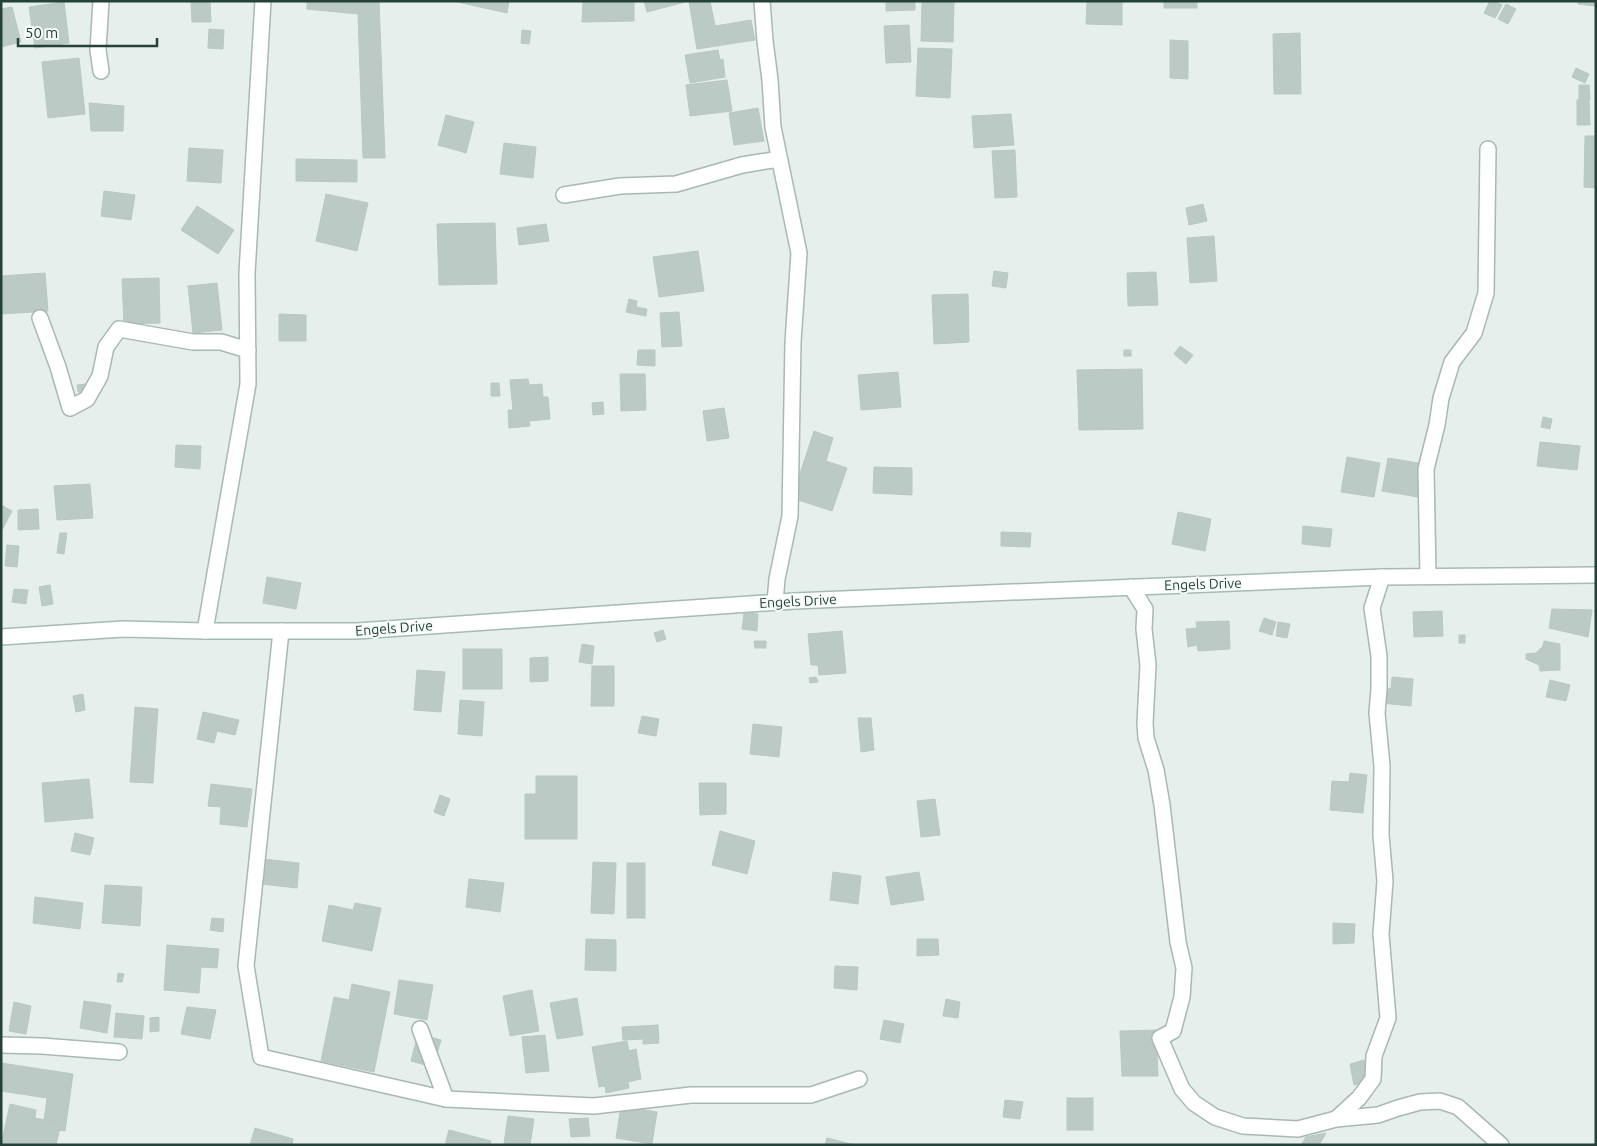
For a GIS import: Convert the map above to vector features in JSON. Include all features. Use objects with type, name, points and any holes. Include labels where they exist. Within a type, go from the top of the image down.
[{"type":"street","points":[[101,1],[98,50],[101,71]]},
{"type":"street","points":[[205,631],[248,384],[247,273],[263,1]]},
{"type":"street","points":[[762,1],[773,127],[799,253],[793,342],[790,516],[777,579],[775,602]]},
{"type":"street","points":[[1428,576],[1426,469],[1437,425],[1441,398],[1452,362],[1474,333],[1486,293],[1488,149]]},
{"type":"street","points":[[564,195],[620,186],[676,184],[742,165],[779,159]]},
{"type":"street","points":[[40,318],[58,367],[70,408],[87,399],[100,376],[106,347],[119,330],[193,342],[221,342],[248,350]]},
{"type":"street","name":"Engels Drive","points":[[1,637],[123,629],[358,631],[775,602],[1382,577],[1596,575]]},
{"type":"street","points":[[1336,1118],[1359,1098],[1373,1079],[1374,1056],[1388,1018],[1381,934],[1385,881],[1381,835],[1382,766],[1377,713],[1379,656],[1372,608],[1382,577]]},
{"type":"street","points":[[1132,587],[1145,609],[1144,629],[1148,665],[1144,723],[1146,738],[1156,770],[1162,805],[1178,942],[1184,968],[1182,997],[1173,1031],[1160,1038],[1182,1089],[1194,1103],[1215,1117],[1243,1126],[1298,1129],[1336,1118],[1378,1115],[1413,1104],[1440,1101],[1458,1107],[1501,1145]]},
{"type":"street","points":[[281,631],[246,966],[260,1057],[446,1099],[594,1106],[691,1095],[811,1095],[859,1079]]},
{"type":"street","points":[[420,1029],[446,1099]]},
{"type":"street","points":[[1,1045],[119,1052]]},
{"type":"building","points":[[191,1],[210,1],[211,22],[192,22]]},
{"type":"building","points":[[307,1],[379,1],[385,158],[363,158],[358,14],[307,9]]},
{"type":"building","points":[[453,1],[509,1],[507,13]]},
{"type":"building","points":[[583,1],[634,1],[634,21],[582,22]]},
{"type":"building","points":[[644,1],[685,1],[685,2],[647,12]]},
{"type":"building","points":[[689,1],[710,1],[715,26],[751,20],[755,40],[697,49]]},
{"type":"building","points":[[886,1],[915,1],[915,10],[886,11]]},
{"type":"building","points":[[922,1],[954,1],[953,42],[921,41]]},
{"type":"building","points":[[1087,1],[1122,1],[1122,25],[1086,24]]},
{"type":"building","points":[[1164,1],[1197,1],[1197,8],[1164,8]]},
{"type":"building","points":[[1490,1],[1502,5],[1495,18],[1484,13]]},
{"type":"building","points":[[1578,1],[1596,1],[1596,6],[1578,4]]},
{"type":"building","points":[[64,2],[69,43],[35,48],[29,7]]},
{"type":"building","points":[[1506,4],[1516,9],[1508,24],[1498,19]]},
{"type":"building","points":[[12,7],[21,42],[1,47],[1,9]]},
{"type":"building","points":[[909,25],[911,62],[886,63],[884,26]]},
{"type":"building","points":[[209,29],[224,30],[223,49],[208,48]]},
{"type":"building","points":[[522,30],[531,31],[529,44],[521,43]]},
{"type":"building","points":[[1300,33],[1301,94],[1274,94],[1273,34]]},
{"type":"building","points":[[1170,40],[1188,41],[1188,79],[1170,78]]},
{"type":"building","points":[[918,48],[952,49],[950,98],[916,96]]},
{"type":"building","points":[[718,50],[720,60],[723,59],[725,77],[690,83],[685,55]]},
{"type":"building","points":[[79,58],[85,114],[48,118],[42,62]]},
{"type":"building","points":[[1576,68],[1589,74],[1585,83],[1572,77]]},
{"type":"building","points":[[727,80],[732,111],[690,116],[686,85]]},
{"type":"building","points":[[1579,85],[1589,85],[1590,100],[1579,100]]},
{"type":"building","points":[[1577,100],[1589,100],[1590,125],[1577,125]]},
{"type":"building","points":[[89,103],[124,106],[123,131],[91,131]]},
{"type":"building","points":[[758,108],[764,141],[734,145],[729,113]]},
{"type":"building","points":[[1011,114],[1014,145],[974,148],[972,116]]},
{"type":"building","points":[[446,115],[474,122],[466,153],[438,145]]},
{"type":"building","points":[[1585,136],[1596,136],[1596,188],[1584,187]]},
{"type":"building","points":[[504,143],[536,147],[533,178],[500,174]]},
{"type":"building","points":[[189,148],[223,150],[221,183],[187,181]]},
{"type":"building","points":[[1015,150],[1017,197],[995,198],[992,151]]},
{"type":"building","points":[[296,159],[357,160],[357,182],[296,181]]},
{"type":"building","points":[[104,191],[135,195],[131,220],[101,216]]},
{"type":"building","points":[[326,194],[368,203],[357,251],[316,241]]},
{"type":"building","points":[[1203,204],[1207,221],[1189,225],[1186,208]]},
{"type":"building","points":[[197,206],[234,230],[218,254],[181,230]]},
{"type":"building","points":[[495,223],[497,284],[439,285],[437,224]]},
{"type":"building","points":[[546,224],[549,241],[519,245],[517,228]]},
{"type":"building","points":[[1214,236],[1217,281],[1190,283],[1187,238]]},
{"type":"building","points":[[698,251],[704,291],[659,297],[653,257]]},
{"type":"building","points":[[994,271],[1008,273],[1006,288],[992,286]]},
{"type":"building","points":[[1156,272],[1158,305],[1128,306],[1127,273]]},
{"type":"building","points":[[45,273],[48,311],[1,314],[1,276]]},
{"type":"building","points":[[159,278],[160,323],[124,324],[122,279]]},
{"type":"building","points":[[217,283],[222,330],[193,333],[188,286]]},
{"type":"building","points":[[968,294],[969,342],[934,344],[932,295]]},
{"type":"building","points":[[629,299],[637,301],[636,307],[647,309],[646,316],[626,312]]},
{"type":"building","points":[[679,312],[682,346],[662,347],[660,313]]},
{"type":"building","points":[[279,314],[306,315],[306,341],[279,341]]},
{"type":"building","points":[[1180,346],[1193,355],[1186,364],[1174,354]]},
{"type":"building","points":[[638,350],[655,350],[655,366],[637,365]]},
{"type":"building","points":[[1124,350],[1131,350],[1131,356],[1124,356]]},
{"type":"building","points":[[1142,369],[1143,429],[1079,430],[1077,370]]},
{"type":"building","points":[[898,372],[901,407],[861,410],[858,375]]},
{"type":"building","points":[[620,374],[645,374],[646,410],[621,411]]},
{"type":"building","points":[[528,379],[529,385],[542,384],[543,397],[548,397],[550,419],[529,421],[530,426],[509,428],[508,410],[513,410],[510,380]]},
{"type":"building","points":[[491,383],[499,383],[500,396],[491,396]]},
{"type":"building","points":[[86,384],[87,392],[78,392],[77,385]]},
{"type":"building","points":[[603,402],[604,414],[593,415],[592,403]]},
{"type":"building","points":[[724,408],[729,438],[707,441],[703,411]]},
{"type":"building","points":[[1543,417],[1552,419],[1550,429],[1541,427]]},
{"type":"building","points":[[814,431],[833,438],[826,461],[847,468],[832,511],[792,498]]},
{"type":"building","points":[[1540,442],[1580,446],[1577,470],[1537,466]]},
{"type":"building","points":[[176,445],[201,446],[200,469],[175,467]]},
{"type":"building","points":[[1347,457],[1380,463],[1374,497],[1341,492]]},
{"type":"building","points":[[1388,458],[1424,464],[1418,497],[1382,491]]},
{"type":"building","points":[[874,467],[912,468],[912,495],[873,493]]},
{"type":"building","points":[[90,484],[93,518],[57,520],[54,486]]},
{"type":"building","points":[[1,505],[12,511],[1,532]]},
{"type":"building","points":[[38,509],[39,529],[18,530],[18,510]]},
{"type":"building","points":[[1178,512],[1211,519],[1205,551],[1172,544]]},
{"type":"building","points":[[1303,526],[1332,529],[1330,547],[1302,544]]},
{"type":"building","points":[[1001,532],[1031,533],[1030,547],[1001,546]]},
{"type":"building","points":[[60,533],[67,533],[64,554],[57,553]]},
{"type":"building","points":[[7,545],[19,546],[17,567],[5,566]]},
{"type":"building","points":[[267,577],[301,583],[296,609],[263,603]]},
{"type":"building","points":[[50,585],[53,604],[42,606],[39,587]]},
{"type":"building","points":[[14,589],[28,590],[26,604],[12,602]]},
{"type":"building","points":[[1552,609],[1592,610],[1588,637],[1549,628]]},
{"type":"building","points":[[1442,611],[1443,636],[1414,637],[1413,612]]},
{"type":"building","points":[[744,613],[758,614],[757,631],[742,629]]},
{"type":"building","points":[[1264,618],[1276,622],[1272,635],[1259,631]]},
{"type":"building","points":[[1229,621],[1230,649],[1198,651],[1197,645],[1188,647],[1186,629],[1197,628],[1196,622]]},
{"type":"building","points":[[1278,622],[1290,624],[1287,638],[1276,636]]},
{"type":"building","points":[[663,630],[666,639],[657,642],[654,633]]},
{"type":"building","points":[[842,631],[846,673],[819,675],[818,665],[811,665],[808,634]]},
{"type":"building","points":[[1459,635],[1465,635],[1465,643],[1459,643]]},
{"type":"building","points":[[754,641],[766,641],[766,648],[755,648]]},
{"type":"building","points":[[1544,641],[1560,644],[1560,670],[1540,671],[1539,665],[1526,659],[1526,654],[1536,653],[1543,646]]},
{"type":"building","points":[[582,644],[594,646],[592,664],[579,662]]},
{"type":"building","points":[[463,649],[502,649],[502,689],[463,689]]},
{"type":"building","points":[[548,657],[548,681],[530,682],[530,658]]},
{"type":"building","points":[[592,666],[614,666],[614,706],[591,706]]},
{"type":"building","points":[[417,670],[445,672],[441,712],[414,710]]},
{"type":"building","points":[[816,677],[818,682],[810,683],[809,678]]},
{"type":"building","points":[[1392,677],[1413,679],[1411,706],[1381,703],[1382,688],[1391,689]]},
{"type":"building","points":[[1550,680],[1570,685],[1566,701],[1546,697]]},
{"type":"building","points":[[83,694],[85,710],[76,712],[73,696]]},
{"type":"building","points":[[460,700],[484,702],[482,736],[458,734]]},
{"type":"building","points":[[135,707],[158,709],[153,783],[130,782]]},
{"type":"building","points":[[203,712],[239,720],[235,735],[217,731],[214,743],[197,739]]},
{"type":"building","points":[[642,716],[659,719],[656,736],[638,733]]},
{"type":"building","points":[[858,718],[871,718],[874,750],[861,752]]},
{"type":"building","points":[[753,724],[782,727],[779,757],[750,754]]},
{"type":"building","points":[[1350,773],[1367,775],[1363,813],[1330,810],[1332,781],[1349,782]]},
{"type":"building","points":[[536,776],[577,776],[577,839],[525,839],[525,794],[536,794]]},
{"type":"building","points":[[89,779],[93,818],[45,822],[42,783]]},
{"type":"building","points":[[699,783],[726,783],[726,814],[700,815]]},
{"type":"building","points":[[211,784],[252,789],[247,827],[220,824],[221,807],[208,806]]},
{"type":"building","points":[[440,795],[450,799],[444,816],[434,812]]},
{"type":"building","points":[[935,799],[940,835],[921,837],[917,801]]},
{"type":"building","points":[[720,831],[755,841],[747,874],[712,865]]},
{"type":"building","points":[[75,833],[94,838],[90,855],[71,851]]},
{"type":"building","points":[[264,859],[299,863],[297,888],[261,884]]},
{"type":"building","points":[[593,862],[616,863],[614,914],[591,913]]},
{"type":"building","points":[[627,863],[645,863],[645,918],[627,918]]},
{"type":"building","points":[[833,872],[861,876],[858,904],[830,900]]},
{"type":"building","points":[[919,872],[924,900],[891,905],[886,877]]},
{"type":"building","points":[[469,879],[504,883],[500,912],[466,907]]},
{"type":"building","points":[[105,885],[142,887],[140,926],[102,923]]},
{"type":"building","points":[[35,897],[83,903],[80,929],[33,923]]},
{"type":"building","points":[[355,903],[381,908],[372,951],[322,941],[329,905],[353,910]]},
{"type":"building","points":[[212,918],[224,919],[223,932],[210,930]]},
{"type":"building","points":[[1333,923],[1355,924],[1354,943],[1333,944]]},
{"type":"building","points":[[586,939],[616,940],[616,971],[585,970]]},
{"type":"building","points":[[917,939],[938,939],[939,955],[917,956]]},
{"type":"building","points":[[167,945],[219,949],[217,968],[201,967],[199,993],[164,990]]},
{"type":"building","points":[[835,966],[858,967],[857,990],[834,988]]},
{"type":"building","points":[[118,973],[124,974],[122,982],[117,982]]},
{"type":"building","points":[[399,980],[433,985],[427,1020],[394,1014]]},
{"type":"building","points":[[352,984],[390,992],[374,1072],[321,1061],[334,997],[349,1000]]},
{"type":"building","points":[[532,990],[539,1031],[510,1036],[503,996]]},
{"type":"building","points":[[577,998],[583,1035],[557,1039],[550,1003]]},
{"type":"building","points":[[946,999],[960,1002],[958,1018],[943,1016]]},
{"type":"building","points":[[84,1001],[111,1005],[107,1033],[80,1028]]},
{"type":"building","points":[[14,1002],[31,1006],[26,1034],[9,1031]]},
{"type":"building","points":[[187,1007],[216,1010],[210,1039],[181,1034]]},
{"type":"building","points":[[116,1013],[144,1016],[142,1039],[114,1037]]},
{"type":"building","points":[[159,1017],[159,1031],[150,1032],[150,1018]]},
{"type":"building","points":[[884,1020],[904,1024],[900,1043],[880,1039]]},
{"type":"building","points":[[658,1025],[659,1043],[643,1044],[643,1039],[623,1040],[622,1027]]},
{"type":"building","points":[[1156,1030],[1158,1076],[1122,1076],[1120,1031]]},
{"type":"building","points":[[418,1034],[441,1040],[433,1067],[411,1061]]},
{"type":"building","points":[[545,1035],[549,1071],[526,1073],[522,1037]]},
{"type":"building","points":[[627,1041],[629,1051],[636,1049],[641,1079],[628,1082],[629,1088],[606,1093],[605,1086],[599,1087],[592,1047]]},
{"type":"building","points":[[1364,1060],[1367,1082],[1354,1085],[1350,1064]]},
{"type":"building","points":[[1,1063],[73,1074],[65,1131],[43,1128],[47,1098],[1,1091]]},
{"type":"building","points":[[1067,1098],[1093,1098],[1093,1130],[1067,1130]]},
{"type":"building","points":[[1005,1100],[1023,1102],[1020,1119],[1003,1117]]},
{"type":"building","points":[[10,1104],[36,1110],[35,1118],[61,1123],[56,1145],[1,1145]]},
{"type":"building","points":[[621,1106],[657,1112],[652,1144],[616,1138]]},
{"type":"building","points":[[508,1116],[534,1119],[530,1145],[504,1144]]},
{"type":"building","points":[[588,1118],[590,1136],[571,1137],[569,1119]]},
{"type":"building","points":[[255,1128],[293,1139],[292,1145],[250,1145]]},
{"type":"building","points":[[449,1130],[491,1141],[490,1145],[445,1145]]},
{"type":"building","points":[[1326,1133],[1319,1145],[1301,1145],[1306,1137]]},
{"type":"building","points":[[827,1138],[855,1145],[825,1145]]}]
